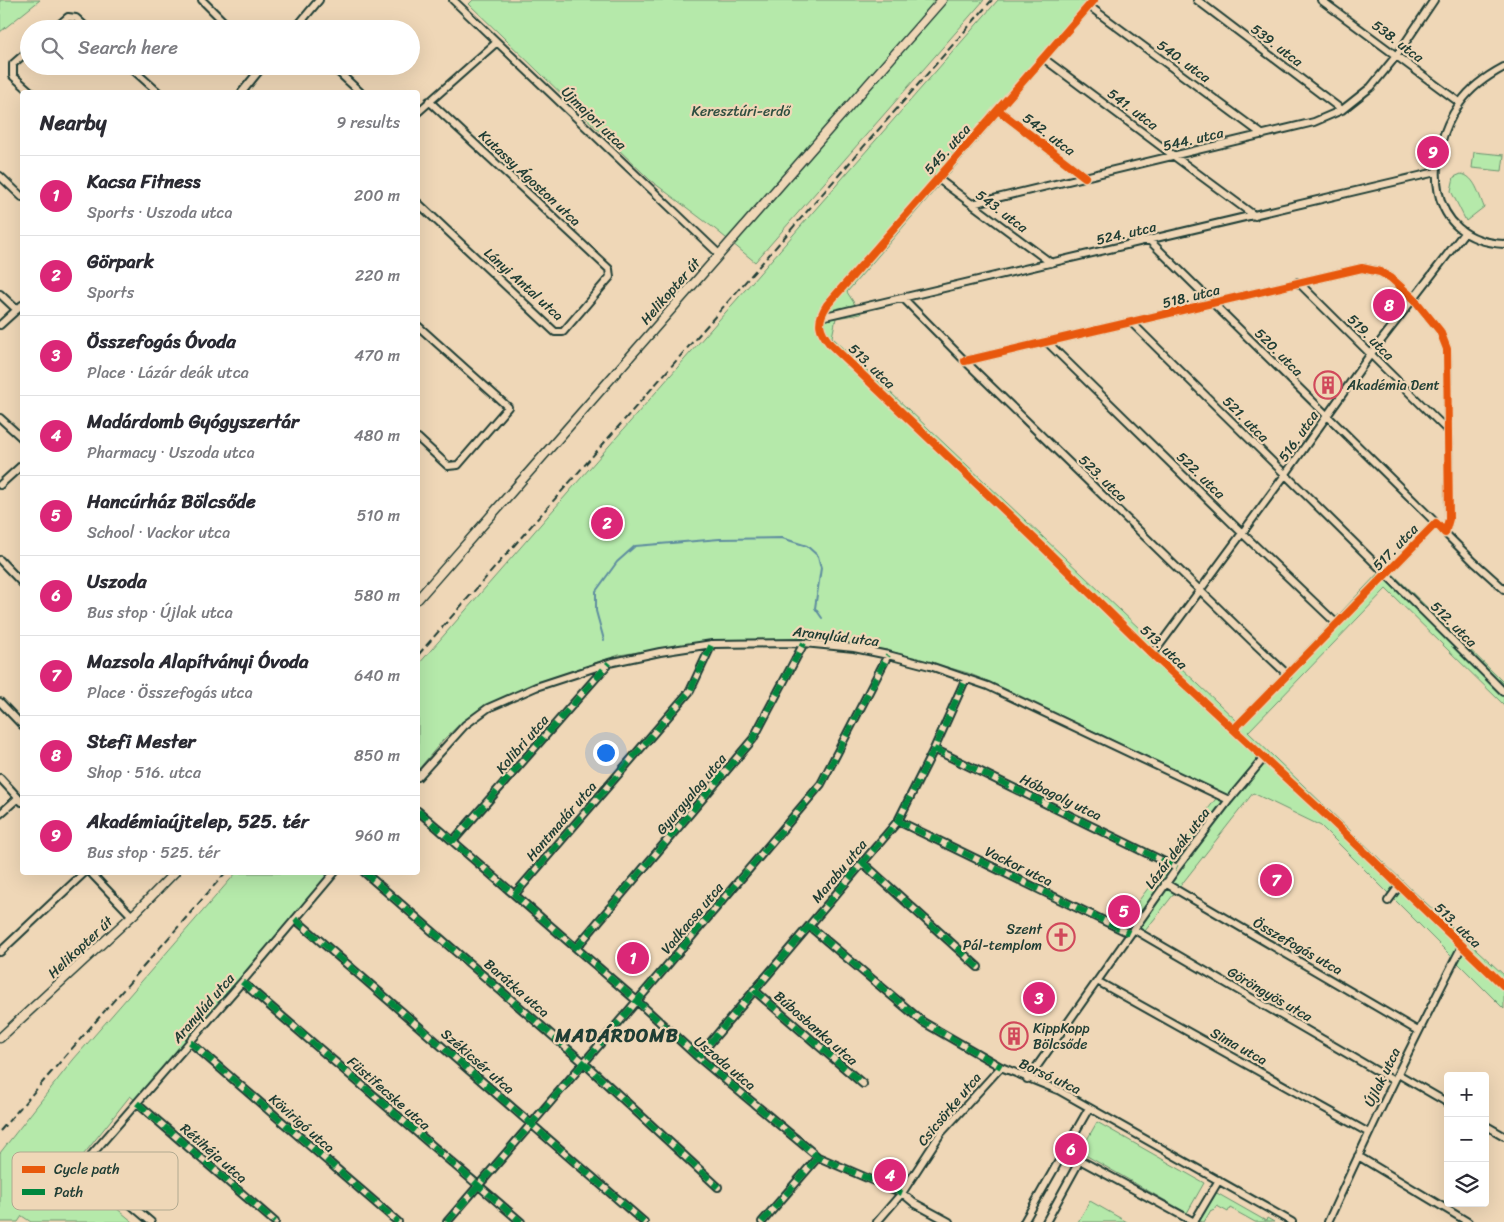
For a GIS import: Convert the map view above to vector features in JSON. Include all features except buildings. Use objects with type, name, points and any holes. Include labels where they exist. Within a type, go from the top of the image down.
[{"type":"street","points":[[202,0],[222,20]]},
{"type":"street","points":[[302,20],[319,0]]},
{"type":"street","name":"Újmajori utca","points":[[453,0],[719,254]]},
{"type":"street","name":"Helikopter út","points":[[420,597],[942,0]]},
{"type":"street","name":"545. utca","points":[[821,317],[827,305],[1094,0]]},
{"type":"street","name":"539. utca","points":[[1197,0],[1342,110]]},
{"type":"street","name":"538. utca","points":[[1321,0],[1460,103]]},
{"type":"street","name":"544. utca","points":[[972,204],[1263,135],[1314,122],[1342,110],[1371,87],[1397,55],[1434,0]]},
{"type":"street","name":"540. utca","points":[[1089,6],[1263,135]]},
{"type":"street","points":[[64,20],[68,17],[78,20]]},
{"type":"street","points":[[420,110],[496,42]]},
{"type":"street","points":[[20,58],[13,64],[13,76],[29,90]]},
{"type":"street","name":"541. utca","points":[[1044,58],[1256,216]]},
{"type":"street","points":[[1504,67],[1478,84],[1460,103],[1441,143],[1436,172],[1439,193],[1444,208],[1451,220],[1464,233],[1476,239],[1504,244]]},
{"type":"street","points":[[139,75],[156,90]]},
{"type":"street","points":[[244,90],[256,75]]},
{"type":"street","points":[[342,75],[358,90]]},
{"type":"street","name":"Kutassy Ágoston utca","points":[[429,101],[609,269],[610,277]]},
{"type":"street","name":"542. utca","points":[[998,110],[1085,177]]},
{"type":"street","name":"524. utca","points":[[821,317],[1256,216],[1436,172]]},
{"type":"street","points":[[0,176],[20,195]]},
{"type":"street","name":"543. utca","points":[[937,178],[1051,263]]},
{"type":"street","name":"Lányi Antal utca","points":[[420,205],[555,332],[563,332],[610,277]]},
{"type":"street","name":"516. utca","points":[[1153,654],[1285,475],[1370,355],[1464,233]]},
{"type":"street","name":"520. utca","points":[[1149,240],[1436,524]]},
{"type":"street","name":"518. utca","points":[[966,361],[1362,268],[1380,272],[1391,278],[1414,299]]},
{"type":"street","name":"519. utca","points":[[1298,282],[1448,431]]},
{"type":"street","points":[[0,294],[20,307],[0,326]]},
{"type":"street","name":"523. utca","points":[[903,298],[1288,675]]},
{"type":"street","points":[[1414,299],[1440,331],[1447,349],[1449,519],[1445,533]]},
{"type":"street","name":"513. utca","points":[[821,317],[821,333],[830,344],[1153,654],[1504,986]]},
{"type":"street","name":"521. utca","points":[[1132,323],[1387,574]]},
{"type":"street","points":[[420,328],[508,406],[458,465],[448,466],[420,440]]},
{"type":"street","name":"522. utca","points":[[1048,343],[1337,624]]},
{"type":"street","points":[[0,418],[20,436]]},
{"type":"street","points":[[0,485],[20,467]]},
{"type":"street","name":"517. utca","points":[[1234,729],[1436,524],[1504,589]]},
{"type":"street","points":[[0,560],[20,581]]},
{"type":"street","name":"512. utca","points":[[1387,574],[1504,692]]},
{"type":"street","name":"Aranylúd utca","points":[[420,775],[465,725],[488,708],[536,687],[609,663],[660,652],[712,644],[804,643],[854,648],[888,655],[966,678],[1010,696],[1229,800]]},
{"type":"street","name":"Gyurgyalag utca","points":[[576,948],[754,739],[804,643]]},
{"type":"street","name":"Hantmadár utca","points":[[515,894],[690,691],[712,644]]},
{"type":"street","name":"Vadkacsa utca","points":[[447,1222],[821,784],[888,655]]},
{"type":"street","name":"Kolibri utca","points":[[453,841],[609,663]]},
{"type":"street","name":"Marabu utca","points":[[698,1057],[898,821],[934,749],[966,678]]},
{"type":"street","points":[[0,702],[20,723]]},
{"type":"street","name":"Hóbagoly utca","points":[[934,749],[1177,868]]},
{"type":"street","name":"Lázár deák utca","points":[[1027,1079],[1165,883],[1264,758]]},
{"type":"street","points":[[0,778],[20,800],[0,814]]},
{"type":"street","name":"Uszoda utca","points":[[420,813],[637,1001],[698,1057],[818,1157],[902,1193],[914,1203],[948,1222]]},
{"type":"street","name":"Vackor utca","points":[[898,821],[1131,931]]},
{"type":"street","points":[[863,863],[978,967]]},
{"type":"street","points":[[0,952],[82,875]]},
{"type":"street","points":[[93,875],[132,916]]},
{"type":"street","name":"Helikopter út","points":[[0,1038],[132,916],[172,875]]},
{"type":"street","name":"Aranylúd utca","points":[[94,1152],[332,875]]},
{"type":"street","name":"Barátka utca","points":[[367,875],[584,1062],[718,1187]]},
{"type":"street","name":"Összefogás utca","points":[[1165,883],[1418,1031]]},
{"type":"street","points":[[1388,901],[1399,886]]},
{"type":"street","name":"Székicsér utca","points":[[295,919],[644,1222]]},
{"type":"street","name":"Borsó utca","points":[[809,926],[923,1022],[1001,1067],[1058,1090],[1292,1222]]},
{"type":"street","name":"Göröngyös utca","points":[[1131,931],[1394,1082]]},
{"type":"street","name":"Újlak utca","points":[[1328,1222],[1418,1031],[1462,946]]},
{"type":"street","name":"Sima utca","points":[[1097,981],[1369,1133]]},
{"type":"street","name":"Füstifecske utca","points":[[242,982],[521,1222]]},
{"type":"street","name":"Búbosbanka utca","points":[[754,990],[863,1084]]},
{"type":"street","name":"Kövirigó utca","points":[[190,1042],[398,1222]]},
{"type":"street","name":"Csicsörke utca","points":[[877,1222],[902,1193],[942,1133],[1001,1067]]},
{"type":"street","points":[[1398,1074],[1444,1101]]},
{"type":"street","name":"Rétihéja utca","points":[[137,1103],[275,1222]]},
{"type":"street","points":[[1024,1222],[1089,1108]]},
{"type":"street","points":[[1489,1127],[1504,1136]]},
{"type":"street","points":[[1358,1156],[1468,1222]]},
{"type":"street","points":[[762,1222],[818,1157]]},
{"type":"street","points":[[1046,1222],[1080,1160],[1194,1222],[1219,1180]]},
{"type":"street","name":"Aranylúd utca","points":[[137,1210],[151,1222]]},
{"type":"green space","points":[[0,0],[40,0],[0,32]]},
{"type":"green space","name":"Keresztúri-erdő","points":[[473,0],[984,0],[755,262],[650,180],[469,4]]},
{"type":"green space","points":[[998,0],[1099,0],[847,292],[861,314],[836,318],[832,337],[1237,721],[1385,566],[1504,683],[1504,705],[1386,589],[1248,732],[1412,890],[1504,975],[1504,1009],[1321,826],[1253,793],[1145,931],[1124,920],[1221,792],[1010,691],[968,673],[886,650],[799,639],[711,641],[619,655],[536,683],[486,705],[463,721],[443,740],[420,768],[420,663]]},
{"type":"green space","points":[[1474,152],[1504,155],[1502,171],[1472,168]]},
{"type":"green space","points":[[1461,174],[1470,178],[1473,182],[1484,207],[1466,221],[1451,191],[1454,177]]},
{"type":"green space","points":[[234,875],[328,875],[135,1100],[130,1096],[86,1152],[12,1152],[12,1210],[119,1210],[133,1222],[31,1222],[22,1216],[18,1222],[0,1222],[0,1153],[73,1060]]},
{"type":"green space","points":[[1097,1122],[1204,1183],[1187,1213],[1080,1152]]},
{"type":"green space","points":[[1215,1192],[1266,1221],[1267,1218],[1274,1222],[1255,1222],[1230,1208],[1228,1212],[1217,1206],[1213,1211],[1211,1210],[1204,1222],[1199,1221]]},
{"type":"green space","points":[[1090,1201],[1127,1222],[1078,1222]]},
{"type":"waterway","points":[[604,640],[596,611],[596,591],[617,562],[635,546],[720,539],[782,538],[807,546],[818,556],[821,568],[815,608],[822,618]]},
{"type":"railway","points":[[420,653],[992,0]]},
{"type":"railway","points":[[0,1131],[223,875]]},
{"type":"marked path","points":[[576,948],[753,739],[804,643]]},
{"type":"marked path","points":[[515,894],[690,691],[712,644]]},
{"type":"marked path","points":[[447,1222],[821,784],[888,655]]},
{"type":"marked path","points":[[453,841],[609,663]]},
{"type":"marked path","points":[[698,1057],[898,821],[934,749],[966,678]]},
{"type":"marked path","points":[[934,749],[1177,868]]},
{"type":"marked path","points":[[420,813],[637,1001],[698,1057],[818,1157],[902,1193]]},
{"type":"marked path","points":[[898,821],[1129,933]]},
{"type":"marked path","points":[[863,863],[978,967]]},
{"type":"marked path","points":[[367,875],[584,1063],[718,1187]]},
{"type":"marked path","points":[[295,919],[644,1222]]},
{"type":"marked path","points":[[809,926],[923,1022],[1001,1067]]},
{"type":"marked path","points":[[242,982],[521,1222]]},
{"type":"marked path","points":[[754,990],[863,1084]]},
{"type":"marked path","points":[[190,1042],[398,1222]]},
{"type":"marked path","points":[[137,1103],[275,1222]]},
{"type":"marked path","points":[[762,1222],[818,1157]]},
{"type":"cycle path","points":[[1094,0],[827,305],[821,316],[821,330],[830,344],[1150,652],[1328,817],[1504,986]]},
{"type":"cycle path","points":[[998,110],[1085,177]]},
{"type":"cycle path","points":[[965,361],[1362,268],[1380,272],[1391,278],[1414,299],[1440,331],[1447,349],[1449,519],[1445,533],[1436,523],[1234,729]]},
{"type":"place","name":"Akadémiaújtelep, 525. tér","points":[[1433,152]]},
{"type":"place","name":"Stefi Mester","points":[[1389,305]]},
{"type":"place","name":"Akadémia Dent","points":[[1328,385]]},
{"type":"place","name":"Görpark","points":[[607,523]]},
{"type":"place","name":"Mazsola Alapítványi Óvoda","points":[[1276,880]]},
{"type":"place","name":"Hancúrház Bölcsőde","points":[[1124,911]]},
{"type":"place","name":"Szent Pál-templom","points":[[1061,937]]},
{"type":"place","name":"Kacsa Fitness","points":[[633,958]]},
{"type":"place","name":"Összefogás Óvoda","points":[[1039,998]]},
{"type":"place","name":"KippKopp Bölcsőde","points":[[1014,1036]]},
{"type":"place","name":"Uszoda","points":[[1071,1149]]},
{"type":"place","name":"Madárdomb Gyógyszertár","points":[[890,1175]]},
{"type":"district","name":"MADÁRDOMB","points":[[617,1035]]}]
